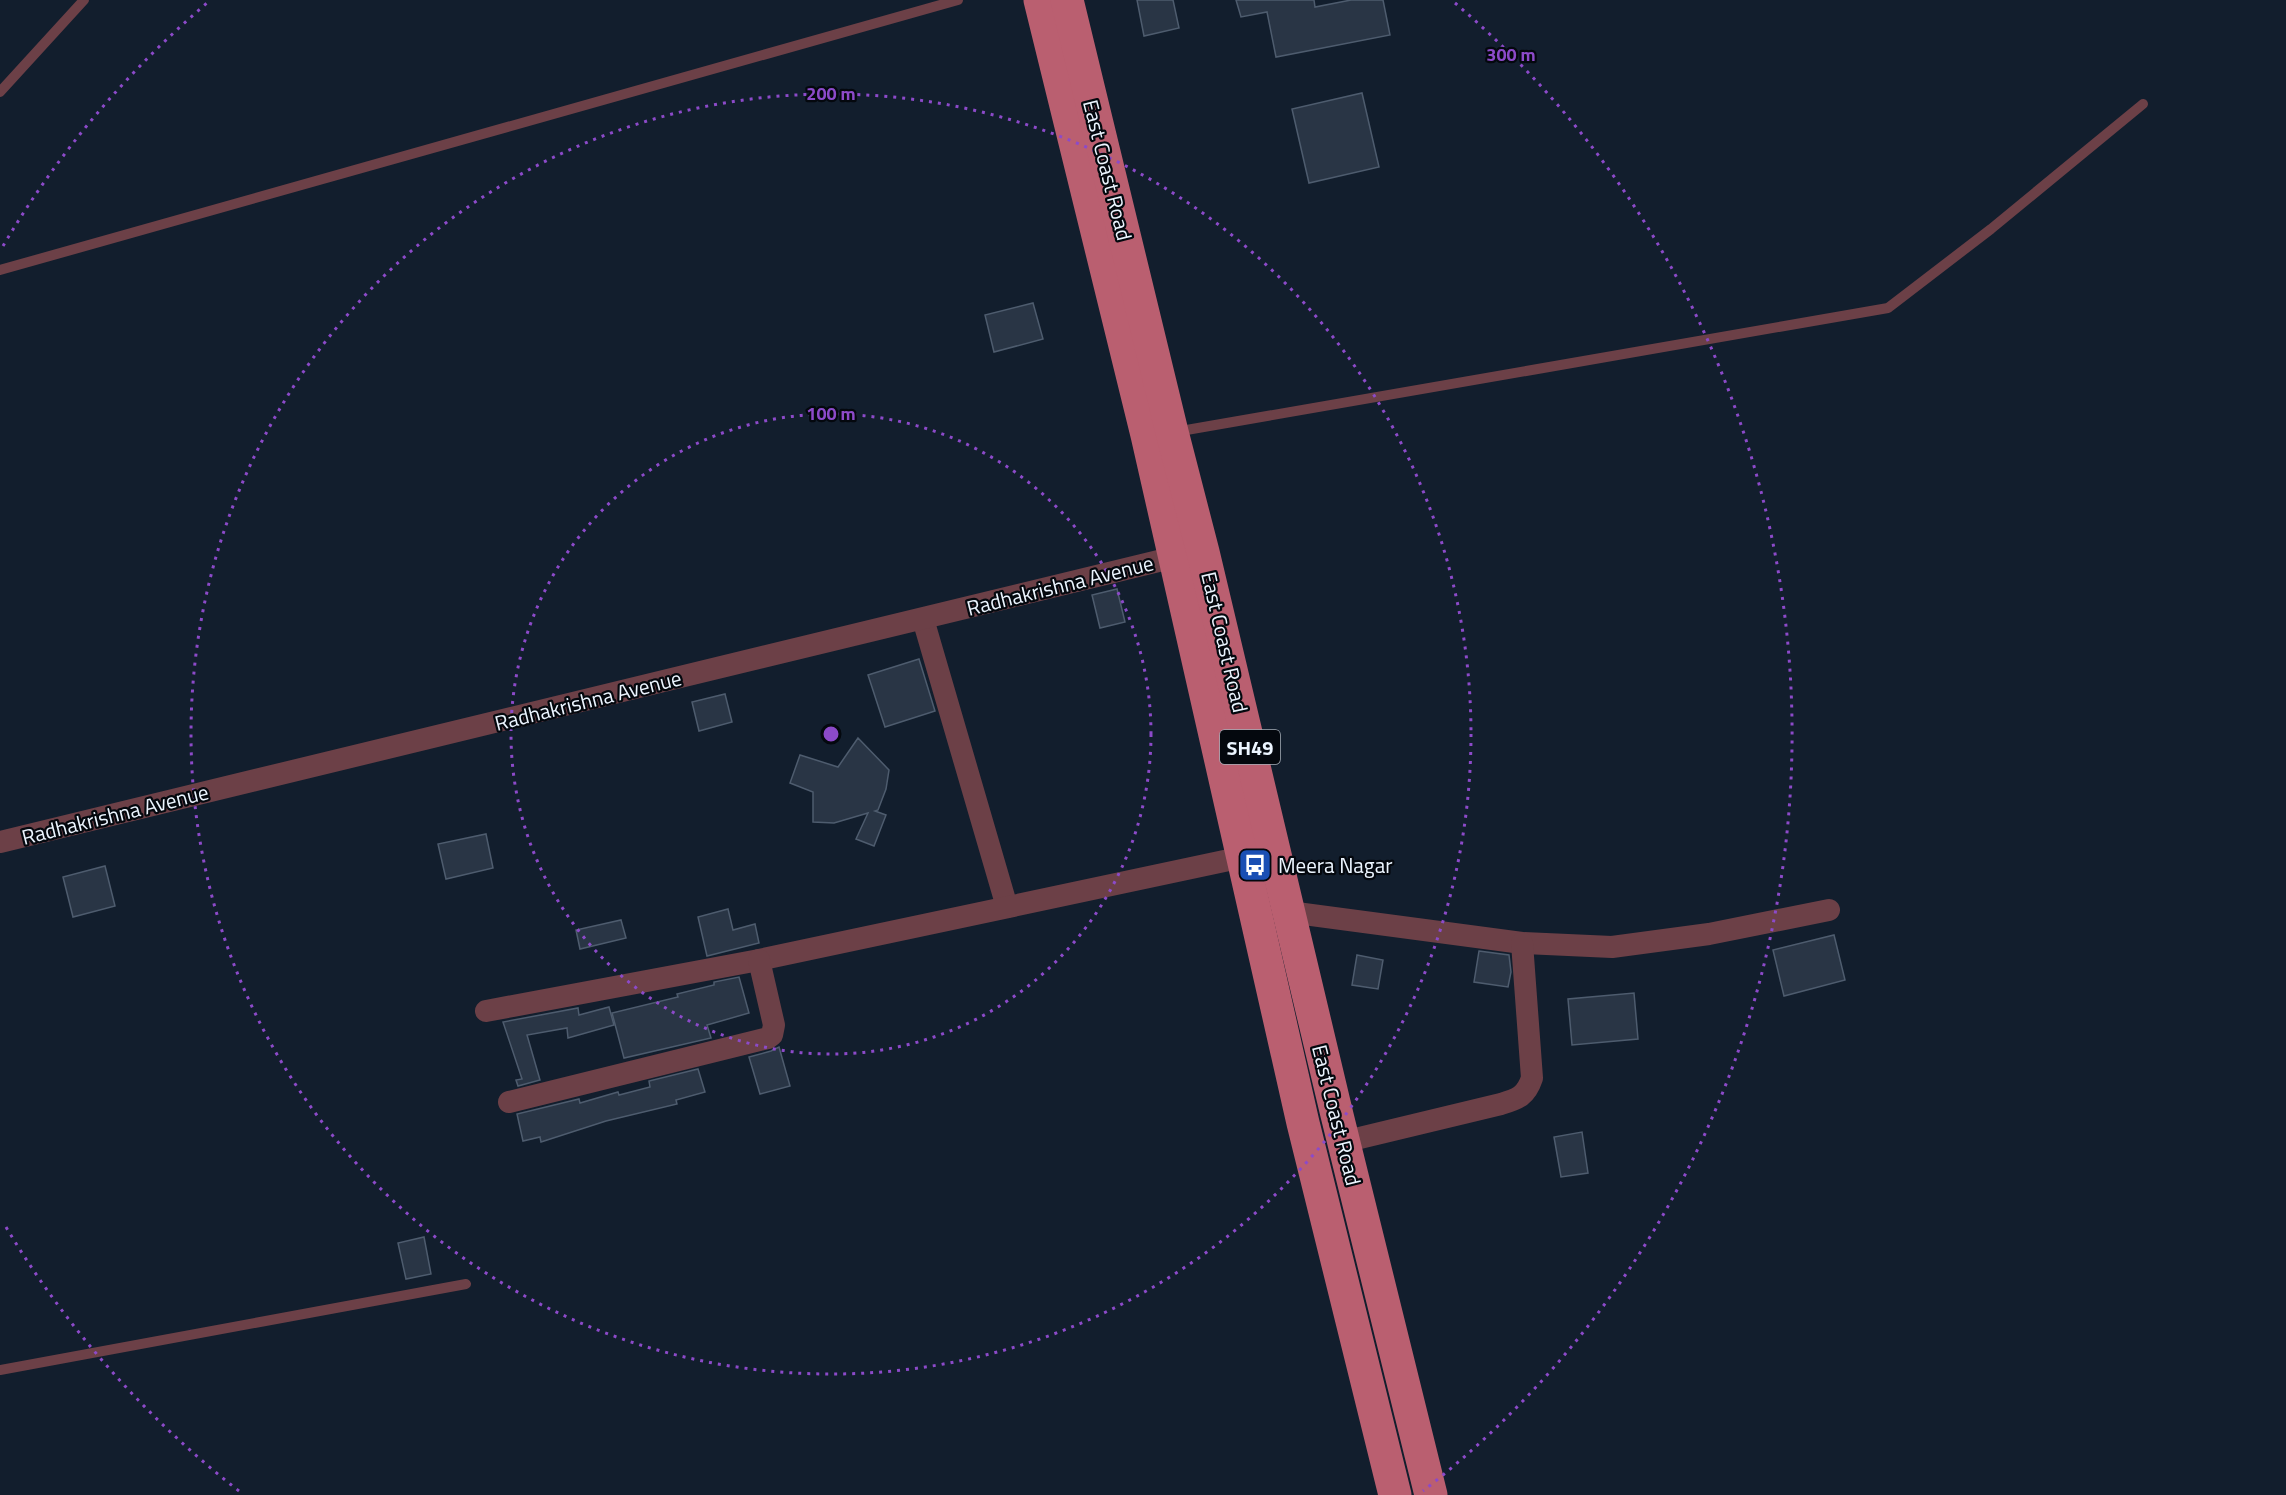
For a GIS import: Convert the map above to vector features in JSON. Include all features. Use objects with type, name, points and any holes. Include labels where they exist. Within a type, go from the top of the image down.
[{"type":"main road","name":"East Coast Road","points":[[1040,0],[1096,222],[1175,557],[1303,1123],[1395,1495]]},
{"type":"main road","name":"East Coast Road","points":[[1067,0],[1206,563],[1343,1142],[1431,1495]]},
{"type":"street","name":"Radhakrishna Avenue","points":[[0,842],[1175,557]]},
{"type":"street","points":[[923,619],[1006,907]]},
{"type":"street","points":[[486,1011],[759,960],[1243,856]]},
{"type":"street","points":[[1288,912],[1522,943],[1612,947],[1709,934],[1829,910]]},
{"type":"street","points":[[1343,1142],[1501,1104],[1519,1099],[1528,1091],[1532,1078],[1522,943]]},
{"type":"street","points":[[509,1102],[768,1038],[772,1035],[774,1024],[759,960]]},
{"type":"lane","points":[[0,92],[84,0]]},
{"type":"lane","points":[[0,270],[958,0]]},
{"type":"lane","points":[[1172,432],[1888,308],[1991,229],[2143,104]]},
{"type":"lane","points":[[0,1370],[466,1284]]},
{"type":"building","points":[[1137,0],[1173,0],[1179,28],[1144,36]]},
{"type":"building","points":[[1236,0],[1314,0],[1315,7],[1351,0],[1383,0],[1390,35],[1276,57],[1267,12],[1241,17]]},
{"type":"building","points":[[1362,93],[1379,167],[1309,183],[1292,109]]},
{"type":"building","points":[[1033,303],[1043,339],[994,352],[985,315]]},
{"type":"building","points":[[1117,589],[1125,622],[1100,628],[1092,595]]},
{"type":"building","points":[[919,659],[935,711],[885,727],[868,675]]},
{"type":"building","points":[[725,694],[732,722],[699,731],[692,702]]},
{"type":"building","points":[[858,738],[889,770],[886,789],[878,810],[875,811],[886,815],[874,846],[856,839],[868,813],[834,823],[813,822],[813,792],[790,783],[800,755],[838,767]]},
{"type":"building","points":[[486,834],[493,868],[446,879],[438,844]]},
{"type":"building","points":[[105,866],[115,906],[73,917],[63,877]]},
{"type":"building","points":[[728,909],[733,930],[755,924],[759,943],[707,956],[698,917]]},
{"type":"building","points":[[621,920],[626,938],[580,949],[576,930]]},
{"type":"building","points":[[1834,935],[1845,980],[1784,996],[1773,950]]},
{"type":"building","points":[[1479,951],[1509,955],[1511,972],[1508,987],[1474,982]]},
{"type":"building","points":[[1357,955],[1383,960],[1378,989],[1352,985]]},
{"type":"building","points":[[739,977],[749,1013],[707,1025],[711,1038],[624,1058],[612,1013],[678,997],[677,994]]},
{"type":"building","points":[[1634,993],[1638,1039],[1572,1045],[1568,999]]},
{"type":"building","points":[[609,1007],[614,1025],[568,1038],[567,1028],[527,1035],[540,1080],[518,1086],[516,1080],[522,1079],[503,1022],[578,1008],[579,1015]]},
{"type":"building","points":[[779,1047],[790,1086],[760,1094],[749,1057]]},
{"type":"building","points":[[698,1069],[705,1092],[676,1100],[677,1104],[606,1121],[541,1142],[540,1137],[523,1141],[517,1114],[579,1099],[580,1103],[618,1092],[619,1095],[650,1087],[649,1081]]},
{"type":"building","points":[[1582,1132],[1588,1173],[1561,1177],[1554,1137]]},
{"type":"building","points":[[424,1237],[431,1274],[406,1279],[398,1243]]},
{"type":"place","name":"Meera Nagar","points":[[1255,865]]}]
